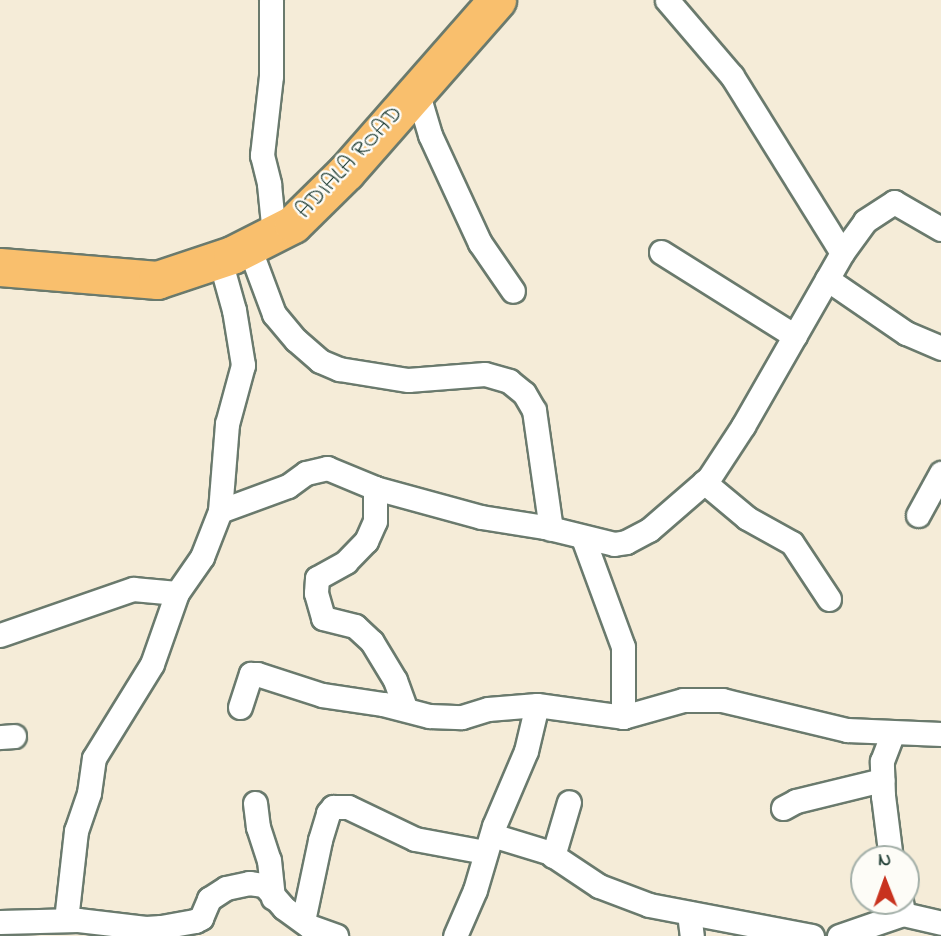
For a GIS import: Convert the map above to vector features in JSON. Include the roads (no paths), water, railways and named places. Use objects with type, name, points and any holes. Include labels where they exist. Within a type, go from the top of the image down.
[{"type":"main road","name":"ADIALA ROAD","points":[[0,267],[157,280],[247,247],[292,224],[346,172],[497,0]]},
{"type":"street","points":[[66,920],[76,831],[89,793],[94,758],[152,664],[177,593],[202,557],[220,511],[226,424],[243,365],[234,310],[247,247],[269,184],[262,155],[271,76],[271,0]]},
{"type":"street","points":[[667,0],[732,76],[842,253]]},
{"type":"street","points":[[417,91],[430,135],[480,243],[513,291]]},
{"type":"street","points":[[220,511],[270,494],[318,468],[327,468],[375,488],[481,517],[551,529],[614,544],[626,542],[649,530],[704,482],[727,452],[842,253],[865,221],[894,202],[941,229]]},
{"type":"street","points":[[247,247],[274,314],[296,340],[320,361],[338,369],[408,380],[485,374],[509,382],[524,393],[534,410],[551,529]]},
{"type":"street","points":[[661,252],[795,336]]},
{"type":"street","points":[[827,279],[906,333],[941,348]]},
{"type":"street","points":[[918,515],[941,473]]},
{"type":"street","points":[[704,482],[747,518],[792,543],[829,599]]},
{"type":"street","points":[[375,488],[375,521],[366,541],[346,562],[317,578],[316,593],[323,618],[355,626],[372,642],[395,680],[405,708]]},
{"type":"street","points":[[583,537],[623,647],[623,717]]},
{"type":"street","points":[[0,635],[133,589],[177,593]]},
{"type":"street","points":[[240,707],[251,674],[257,674],[322,695],[405,708],[448,718],[488,709],[537,705],[623,717],[683,700],[722,700],[775,711],[827,727],[941,734]]},
{"type":"street","points":[[455,936],[475,890],[488,843],[526,751],[537,705]]},
{"type":"street","points":[[889,845],[882,761],[893,733]]},
{"type":"street","points":[[783,808],[796,801],[882,780]]},
{"type":"street","points":[[255,803],[258,827],[269,860],[273,898]]},
{"type":"street","points":[[553,856],[569,803]]},
{"type":"street","points":[[303,921],[328,813],[333,807],[348,807],[415,839],[534,846],[617,895],[690,913],[812,936]]},
{"type":"street","points":[[0,922],[66,920],[146,928],[195,921],[201,918],[209,899],[226,888],[249,883],[264,884],[273,898],[303,921],[336,936]]},
{"type":"street","points":[[690,913],[692,936]]},
{"type":"street","points":[[920,914],[941,923]]},
{"type":"street","points":[[839,936],[885,915]]}]
